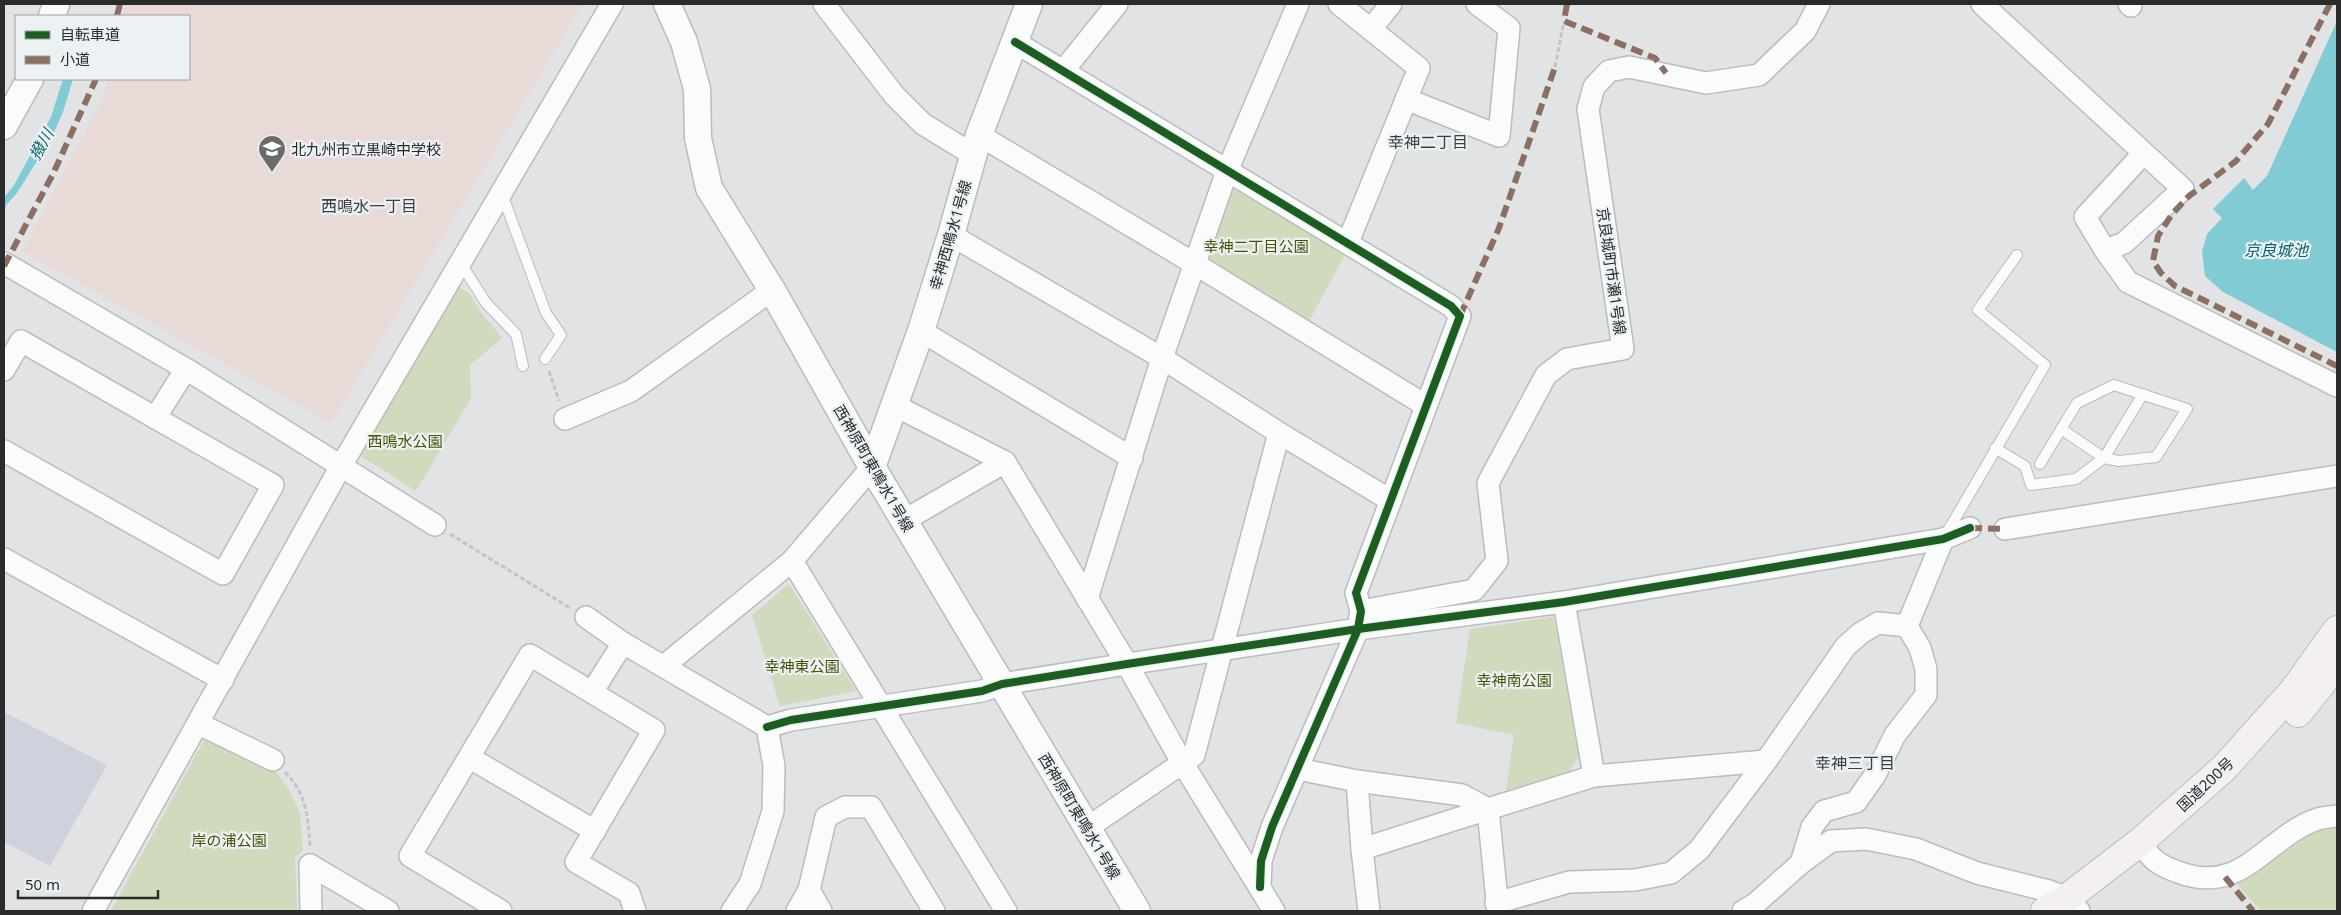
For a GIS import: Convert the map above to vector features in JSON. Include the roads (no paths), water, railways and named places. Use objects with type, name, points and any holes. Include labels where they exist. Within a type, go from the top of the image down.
[{"type":"highway","name":"国道200号","points":[[2145,850],[2224,768],[2294,690],[2337,630]]},
{"type":"highway","name":"国道200号","points":[[2068,908],[2237,782],[2306,704],[2337,664]]},
{"type":"street","points":[[93,911],[199,724],[341,466],[459,261],[502,194],[612,4]]},
{"type":"street","name":"西神原町東鳴水1号線","points":[[667,4],[684,42],[697,89],[698,138],[709,188],[772,290],[872,467],[1137,911]]},
{"type":"street","points":[[824,4],[900,100],[923,124],[976,145],[1195,264],[1425,405]]},
{"type":"street","name":"幸神西鳴水1号線","points":[[872,467],[921,331],[951,235],[976,145],[1029,4]]},
{"type":"street","points":[[1063,71],[1116,4]]},
{"type":"street","points":[[1087,599],[1162,358],[1227,171],[1298,4]]},
{"type":"street","points":[[1339,4],[1419,68],[1348,242]]},
{"type":"street","points":[[1371,29],[1391,4]]},
{"type":"street","points":[[1406,99],[1499,136],[1509,28],[1477,4]]},
{"type":"street","name":"京良城町市瀬1号線","points":[[1359,620],[1474,590],[1497,561],[1488,483],[1546,375],[1566,358],[1622,348],[1588,109],[1594,87],[1609,71],[1629,67],[1706,83],[1759,75],[1805,31],[1819,4]]},
{"type":"street","points":[[1982,4],[2183,189],[2124,243],[2105,250]]},
{"type":"street","points":[[1015,42],[1348,242],[1451,306],[1460,316],[1356,593],[1359,620],[1272,827],[1261,861],[1260,886]]},
{"type":"street","points":[[4,126],[29,80]]},
{"type":"street","points":[[2143,154],[2085,218],[2128,282],[2337,386]]},
{"type":"street","points":[[951,235],[1162,358],[1279,433],[1390,500]]},
{"type":"street","points":[[4,263],[186,369],[435,525]]},
{"type":"street","points":[[565,419],[631,391],[772,290]]},
{"type":"street","points":[[921,331],[1132,458]]},
{"type":"street","points":[[4,370],[21,341],[273,485],[223,574],[4,451]]},
{"type":"street","points":[[155,418],[186,369]]},
{"type":"street","points":[[894,404],[1005,462],[1127,664],[1183,764],[1274,911]]},
{"type":"street","points":[[1087,828],[1194,755],[1279,433]]},
{"type":"street","points":[[905,520],[1005,462]]},
{"type":"street","points":[[665,665],[792,561],[872,467]]},
{"type":"street","points":[[2005,529],[2337,476]]},
{"type":"street","points":[[767,728],[790,720],[982,692],[1002,684],[1222,649],[1359,620],[1564,602],[1943,539],[1970,528]]},
{"type":"street","points":[[1907,626],[1943,539]]},
{"type":"street","points":[[4,559],[223,680]]},
{"type":"street","points":[[792,561],[1004,910]]},
{"type":"street","points":[[1564,602],[1594,776]]},
{"type":"street","points":[[586,618],[767,728],[774,766],[773,811],[750,884],[732,911]]},
{"type":"street","points":[[1488,809],[1497,907],[1569,882],[1635,880],[1671,874],[1699,850],[1766,761],[1846,646],[1861,632],[1878,623],[1907,626]]},
{"type":"street","points":[[1801,863],[1812,827],[1824,811],[1856,802],[1876,776],[1895,735],[1926,695],[1926,670],[1920,648],[1907,626]]},
{"type":"street","points":[[592,692],[623,642]]},
{"type":"street","points":[[501,911],[410,856],[530,655],[654,730],[576,862],[629,894],[635,911]]},
{"type":"street","points":[[199,724],[273,760]]},
{"type":"street","points":[[470,758],[594,831]]},
{"type":"street","points":[[1362,849],[1594,776],[1766,761]]},
{"type":"street","points":[[1298,769],[1357,781],[1462,795],[1488,809]]},
{"type":"street","points":[[1357,781],[1362,849],[1370,911]]},
{"type":"street","points":[[797,911],[809,890],[826,817],[845,807],[871,807],[934,911]]},
{"type":"street","points":[[2145,850],[2163,866],[2193,878],[2225,877],[2248,865],[2300,828],[2318,819],[2337,816]]},
{"type":"street","points":[[1743,911],[1755,904],[1801,863],[1831,841],[1866,839],[1916,849],[1977,874],[2050,891],[2068,908]]},
{"type":"street","points":[[311,911],[310,865],[388,911]]},
{"type":"street","points":[[809,890],[821,911]]},
{"type":"lane","points":[[502,194],[546,314],[561,335],[545,358]]},
{"type":"lane","points":[[1943,539],[2045,365],[1978,310],[2017,255]]},
{"type":"lane","points":[[459,261],[486,303],[516,334],[523,366]]},
{"type":"lane","points":[[2040,464],[2061,429],[2077,403],[2114,385],[2187,409],[2156,457],[2119,461],[2104,458],[2061,429]]},
{"type":"lane","points":[[1995,448],[2025,466],[2031,485],[2076,479],[2104,458],[2143,394]]},
{"type":"water","name":"京良城池","points":[[2337,21],[2337,352],[2223,292],[2205,276],[2202,252],[2207,234],[2222,218],[2213,209],[2244,178],[2253,190],[2267,176]]},
{"type":"water","name":"撥川","points":[[63,80],[73,80],[63,112],[52,137],[17,193],[6,205],[4,211],[4,198],[14,185],[51,117]]},
{"type":"place","name":"北九州市立黒崎中学校","points":[[272,173]]},
{"type":"district","name":"幸神二丁目","points":[[1428,142]]},
{"type":"district","name":"西鳴水一丁目","points":[[369,206]]},
{"type":"district","name":"幸神三丁目","points":[[1855,763]]},
{"type":"park label","name":"幸神二丁目公園","points":[[1256,246]]},
{"type":"park label","name":"西鳴水公園","points":[[405,441]]},
{"type":"park label","name":"幸神東公園","points":[[802,666]]},
{"type":"park label","name":"幸神南公園","points":[[1514,680]]},
{"type":"park label","name":"岸の浦公園","points":[[229,840]]}]
